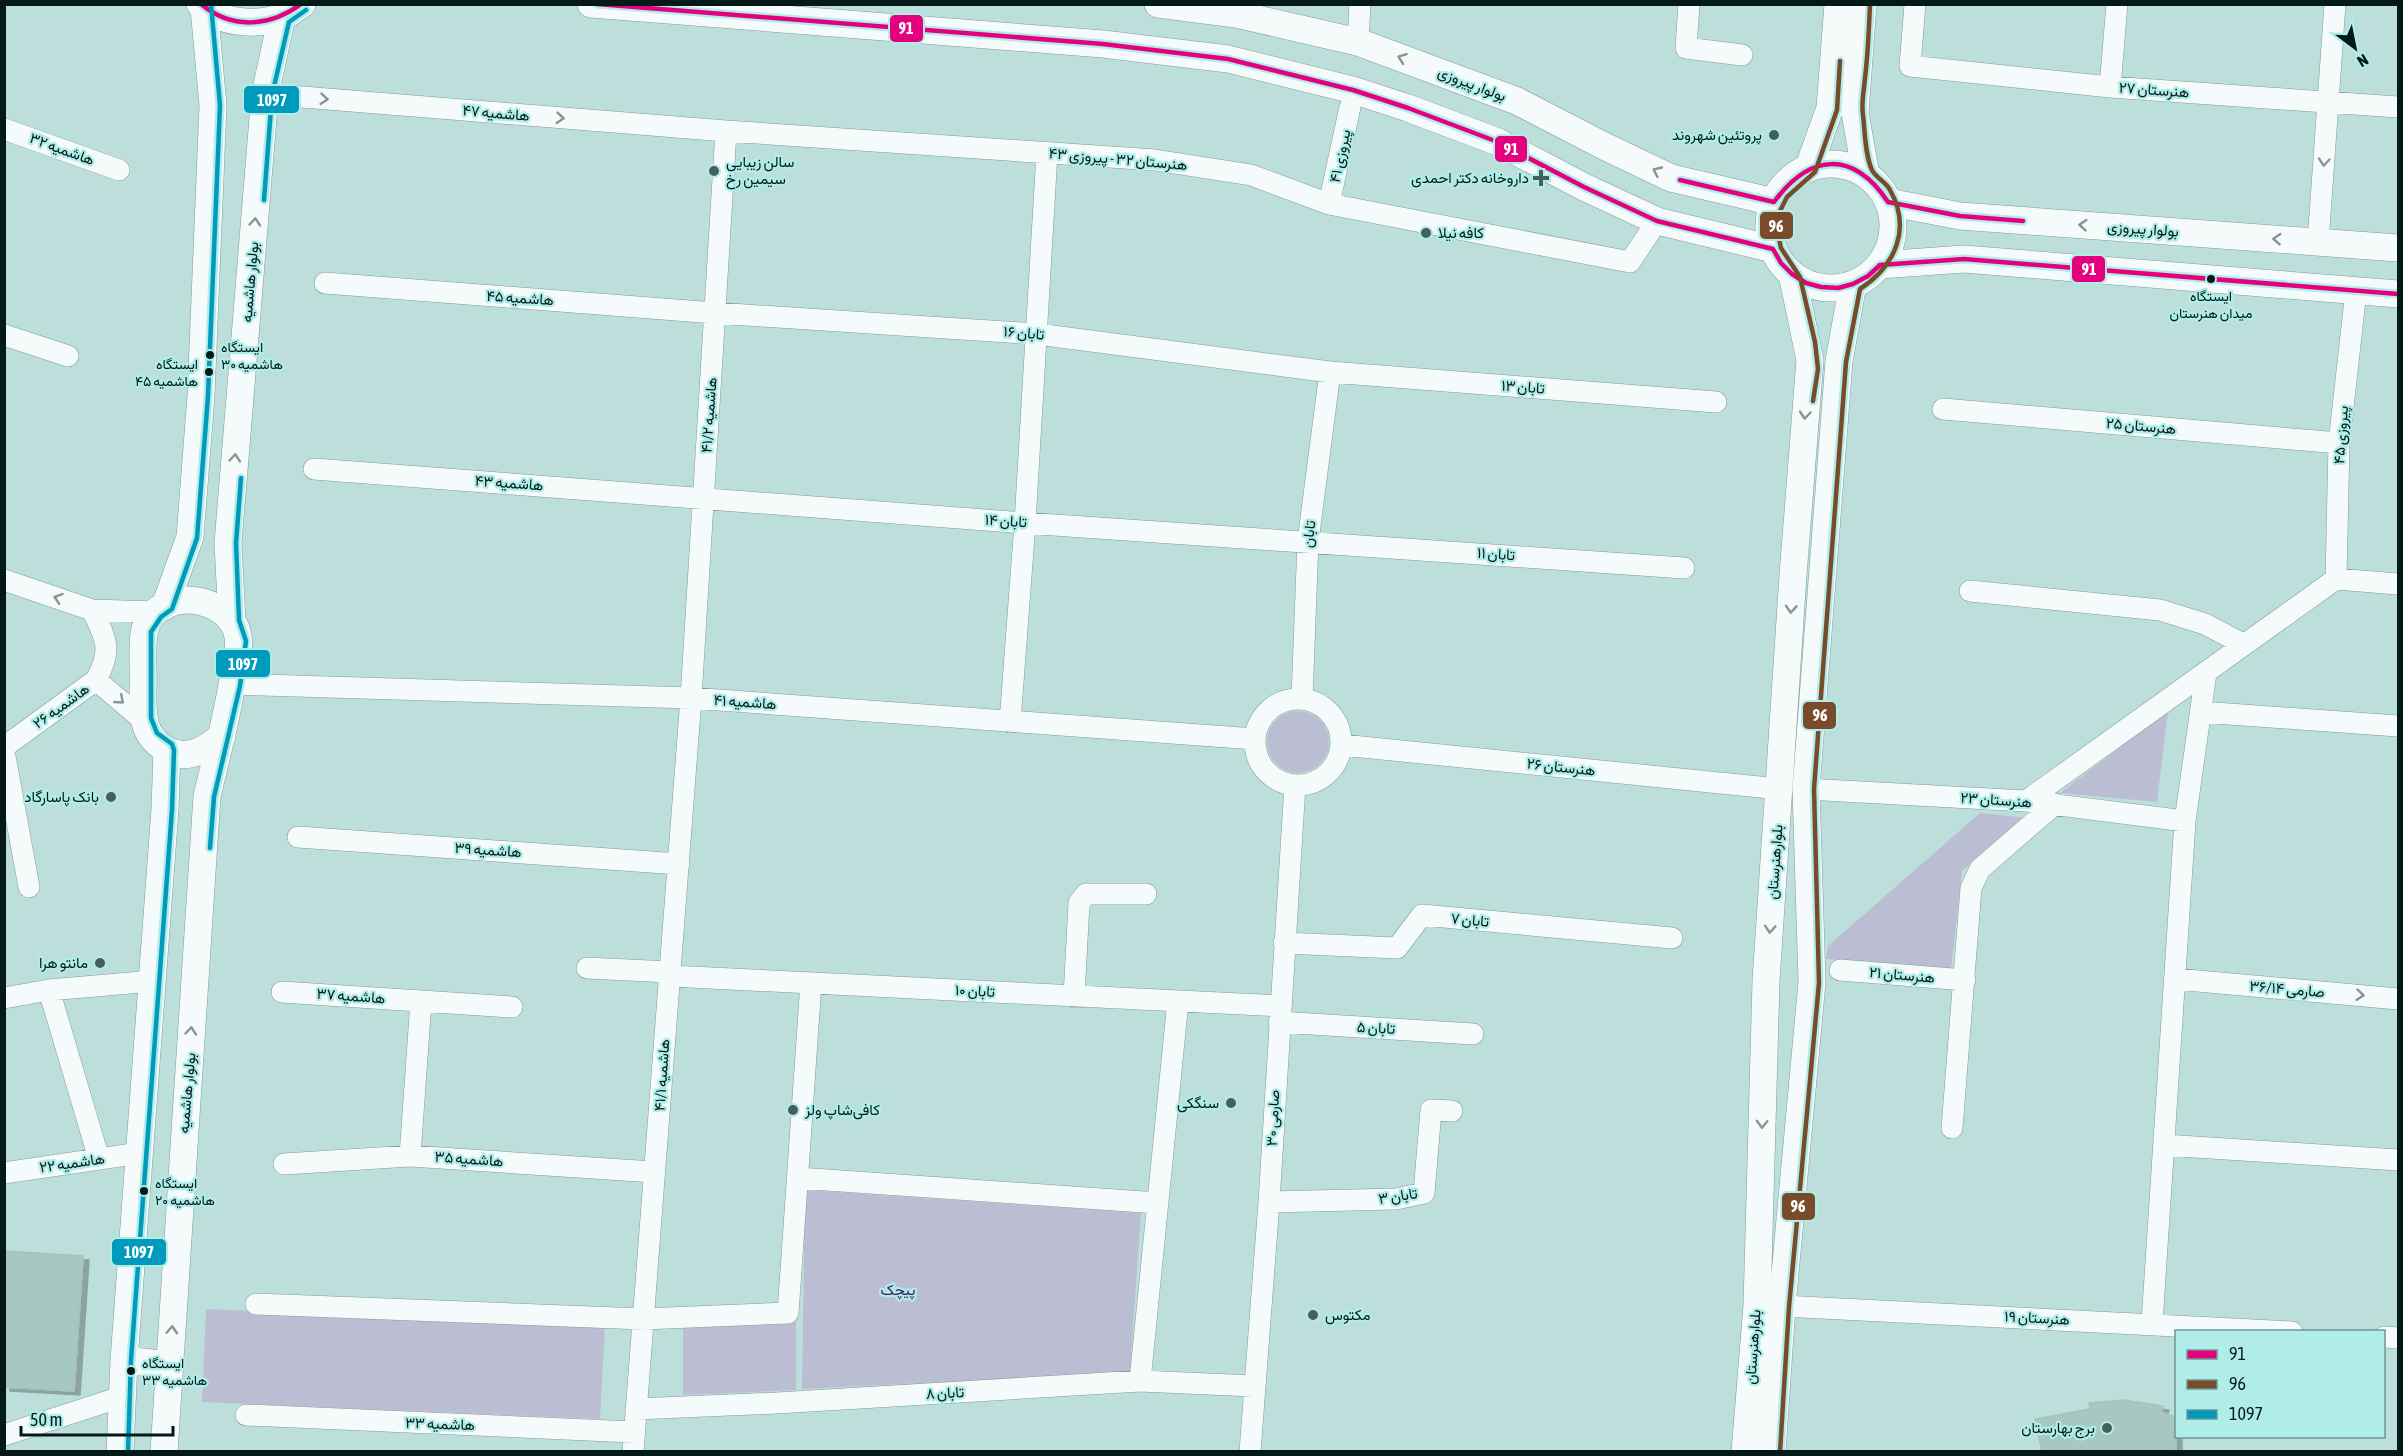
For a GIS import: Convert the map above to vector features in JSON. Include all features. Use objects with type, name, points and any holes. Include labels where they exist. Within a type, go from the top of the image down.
[{"type":"main road","points":[[591,4],[1103,44],[1228,59],[1353,90],[1498,142],[1584,187],[1657,221],[1773,249]]},
{"type":"main road","name":"بولوار پیروزی","points":[[1158,4],[1236,14],[1358,42],[1517,101],[1671,178],[1774,202]]},
{"type":"main road","points":[[1808,169],[1830,108],[1838,4]]},
{"type":"main road","points":[[1863,4],[1855,112],[1866,175]]},
{"type":"main road","points":[[202,6],[228,20],[254,23],[292,11]]},
{"type":"main road","points":[[161,609],[175,601],[197,599],[217,606],[232,621],[240,641],[222,736],[206,750],[186,755],[167,750],[152,738],[143,720],[144,630],[161,609],[190,537],[201,396],[213,105],[202,6]]},
{"type":"main road","name":"بولوار هاشمیه","points":[[232,621],[228,543],[265,94],[292,11]]},
{"type":"main road","points":[[1827,164],[1848,166],[1866,175],[1879,187],[1888,202],[1893,218],[1893,234],[1880,265],[1868,276],[1853,284],[1838,288],[1806,283],[1792,274],[1781,263],[1773,249],[1769,233],[1769,217],[1782,188],[1794,177],[1808,169],[1827,164]]},
{"type":"main road","name":"بولوار پیروزی","points":[[1888,202],[1960,216],[2398,248]]},
{"type":"main road","points":[[1880,265],[1964,259],[2398,294]]},
{"type":"main road","name":"بلوارهنرستان","points":[[1745,1452],[1757,1305],[1766,981],[1810,360],[1792,274]]},
{"type":"main road","name":"بلوارهنرستان","points":[[1772,1452],[1782,1306],[1812,982],[1806,789],[1839,361],[1853,284]]},
{"type":"main road","name":"بولوار هاشمیه","points":[[164,1452],[181,1162],[207,796],[222,736]]},
{"type":"main road","points":[[120,1452],[124,1360],[153,981],[167,750]]},
{"type":"main road","points":[[1766,981],[1812,982]]},
{"type":"main road","points":[[124,1360],[170,1365]]},
{"type":"street","points":[[1358,42],[1360,4]]},
{"type":"street","points":[[1689,4],[1686,48],[1742,56]]},
{"type":"street","name":"هنرستان ۲۷","points":[[1916,4],[1910,66],[2110,87],[2398,107]]},
{"type":"street","points":[[2110,87],[2117,4]]},
{"type":"street","points":[[2318,242],[2335,4]]},
{"type":"street","name":"هاشمیه ۴۷","points":[[265,94],[726,131]]},
{"type":"street","name":"پیروزی ۴۱","points":[[1329,204],[1350,107]]},
{"type":"street","name":"هاشمیه ۳۲","points":[[4,129],[119,170]]},
{"type":"street","name":"هنرستان ۳۲ - پیروزی ۴۳","points":[[726,131],[1155,160],[1251,175],[1329,204],[1630,262],[1657,221]]},
{"type":"street","name":"هاشمیه ۴۱/۲","points":[[691,698],[726,131]]},
{"type":"street","points":[[1010,722],[1038,334],[1047,153]]},
{"type":"street","name":"هاشمیه ۴۵","points":[[325,283],[715,314]]},
{"type":"street","name":"پیروزی ۴۵","points":[[2336,579],[2339,442],[2356,291]]},
{"type":"street","name":"تابان ۱۶","points":[[715,314],[1038,334],[1330,372]]},
{"type":"street","points":[[4,335],[68,356]]},
{"type":"street","name":"تابان ۱۳","points":[[1330,372],[1716,402]]},
{"type":"street","name":"تابان","points":[[1302,698],[1308,541],[1330,372]]},
{"type":"street","name":"هنرستان ۲۵","points":[[1943,409],[2339,442]]},
{"type":"street","name":"هاشمیه ۴۳","points":[[314,469],[704,497]]},
{"type":"street","name":"تابان ۱۴","points":[[704,497],[1025,523],[1308,541]]},
{"type":"street","name":"تابان ۱۱","points":[[1308,541],[1684,568]]},
{"type":"street","points":[[2026,801],[2206,673],[2242,644],[2336,579],[2398,584]]},
{"type":"street","points":[[4,580],[92,610],[161,609]]},
{"type":"street","points":[[1970,591],[2160,610],[2205,624],[2242,644]]},
{"type":"street","points":[[92,610],[106,637],[105,664],[96,680]]},
{"type":"street","points":[[2152,1323],[2185,821],[2206,673]]},
{"type":"street","name":"هاشمیه ۲۶","points":[[4,749],[96,680],[143,720]]},
{"type":"street","name":"هاشمیه ۴۱","points":[[233,684],[691,698],[1255,739]]},
{"type":"street","name":"هاشمیه ۴۱/۱","points":[[633,1442],[691,698]]},
{"type":"street","points":[[1302,698],[1313,701],[1331,713],[1341,734],[1342,745],[1334,766],[1327,775],[1306,785],[1295,785],[1274,778],[1265,770],[1256,750],[1255,739],[1257,728],[1270,709],[1290,699],[1302,698]]},
{"type":"street","points":[[2201,712],[2398,726]]},
{"type":"street","name":"هنرستان ۲۶","points":[[1342,745],[1780,789]]},
{"type":"street","points":[[4,749],[29,887]]},
{"type":"street","name":"صارمی ۳۰","points":[[1250,1452],[1269,1202],[1295,785]]},
{"type":"street","name":"هنرستان ۲۳","points":[[1806,789],[2026,801],[2185,821]]},
{"type":"street","points":[[1952,1128],[1973,879],[1980,869],[2055,804]]},
{"type":"street","name":"هاشمیه ۳۹","points":[[298,837],[679,864]]},
{"type":"street","points":[[1074,997],[1079,903],[1083,896],[1086,894],[1146,894]]},
{"type":"street","name":"تابان ۷","points":[[1284,943],[1397,948],[1422,915],[1672,938]]},
{"type":"street","name":"تابان ۱۰","points":[[587,968],[811,983],[1178,1001],[1279,1014]]},
{"type":"street","name":"هنرستان ۲۱","points":[[1840,970],[1965,980]]},
{"type":"street","name":"صارمی ۳۶/۱۴","points":[[2176,979],[2398,999]]},
{"type":"street","points":[[4,998],[50,990],[153,981]]},
{"type":"street","points":[[256,1304],[643,1319],[788,1313],[811,983]]},
{"type":"street","points":[[50,990],[99,1159]]},
{"type":"street","name":"هاشمیه ۳۷","points":[[282,992],[512,1007]]},
{"type":"street","points":[[410,1155],[421,1001]]},
{"type":"street","points":[[1140,1381],[1178,1001]]},
{"type":"street","name":"تابان ۵","points":[[1279,1014],[1473,1034]]},
{"type":"street","name":"تابان ۳","points":[[1269,1202],[1396,1199],[1424,1193],[1431,1110],[1452,1112]]},
{"type":"street","points":[[2164,1145],[2398,1160]]},
{"type":"street","name":"هاشمیه ۲۲","points":[[4,1173],[140,1153]]},
{"type":"street","name":"هاشمیه ۳۵","points":[[284,1164],[410,1155],[654,1172]]},
{"type":"street","points":[[798,1178],[1158,1203]]},
{"type":"street","name":"هنرستان ۱۹","points":[[1782,1306],[2261,1330]]},
{"type":"street","name":"تابان ۸","points":[[636,1409],[777,1403],[1140,1381],[1254,1386]]},
{"type":"street","points":[[4,1435],[124,1396]]},
{"type":"street","name":"هاشمیه ۳۳","points":[[246,1415],[633,1442]]},
{"type":"green space","points":[[1292,711],[1304,711],[1320,720],[1327,730],[1329,742],[1327,754],[1320,764],[1304,773],[1292,773],[1281,768],[1272,759],[1267,748],[1267,736],[1272,725],[1281,716]]},
{"type":"green space","points":[[2168,711],[2157,802],[2060,793]]},
{"type":"green space","points":[[1980,813],[2028,818],[1962,871],[1951,969],[1826,959],[1828,946]]},
{"type":"green space","name":"پیچک","points":[[805,1190],[1141,1213],[1130,1372],[802,1389]]},
{"type":"green space","points":[[206,1309],[605,1326],[600,1419],[202,1402]]},
{"type":"green space","points":[[796,1322],[796,1390],[683,1395],[683,1324]]},
{"type":"building","points":[[4,1251],[83,1256],[74,1391],[4,1387]]},
{"type":"building","name":"برج بهارستان","points":[[2124,1400],[2163,1406],[2161,1412],[2175,1417],[2176,1452],[2042,1452],[2035,1419],[2090,1409],[2089,1403]]},
{"type":"transit line","name":"91","points":[[201,4],[225,18],[251,22],[277,17],[301,4]]},
{"type":"transit line","name":"1097","points":[[128,1452],[131,1360],[172,810],[174,750],[172,744],[157,733],[151,718],[151,632],[161,617],[172,609],[197,538],[208,396],[220,105],[211,4]]},
{"type":"transit line","name":"91","points":[[597,4],[1103,44],[1228,59],[1353,90],[1498,142],[1584,187],[1657,221],[1773,249],[1781,263],[1792,274],[1806,283],[1821,287],[1838,288],[1853,284],[1868,276],[1880,265],[1964,259],[2398,294]]},
{"type":"transit line","name":"96","points":[[1780,1452],[1789,1307],[1819,983],[1814,789],[1846,362],[1860,289],[1872,280],[1891,258],[1896,246],[1900,219],[1888,187],[1872,170],[1866,143],[1862,106],[1870,4]]},
{"type":"transit line","name":"1097","points":[[264,200],[272,95],[289,22],[306,10]]},
{"type":"transit line","name":"96","points":[[1813,401],[1818,369],[1815,342],[1800,277],[1781,248],[1776,224],[1787,197],[1815,172],[1837,110],[1840,61]]},
{"type":"transit line","name":"91","points":[[1680,180],[1774,202],[1802,174],[1831,164],[1846,166],[1860,173],[1875,185],[1888,202],[1960,216],[2023,221]]},
{"type":"transit line","name":"1097","points":[[210,848],[214,797],[240,686],[246,641],[239,620],[236,543],[241,478]]},
{"type":"place","name":"پروتئین شهروند","points":[[1774,135]]},
{"type":"place","name":"سالن زیبایی سیمین رخ","points":[[714,171]]},
{"type":"place","name":"داروخانه دکتر احمدی","points":[[1541,178]]},
{"type":"place","name":"کافه نیلا","points":[[1426,233]]},
{"type":"place","name":"ایستگاه میدان هنرستان","points":[[2211,279]]},
{"type":"place","name":"ایستگاه هاشمیه ۳۰","points":[[210,355]]},
{"type":"place","name":"ایستگاه هاشمیه ۴۵","points":[[209,372]]},
{"type":"place","name":"بانک پاسارگاد","points":[[111,797]]},
{"type":"place","name":"مانتو هرا","points":[[100,963]]},
{"type":"place","name":"سنگکی","points":[[1231,1103]]},
{"type":"place","name":"کافی‌شاپ ولز","points":[[793,1110]]},
{"type":"place","name":"ایستگاه هاشمیه ۲۰","points":[[144,1191]]},
{"type":"place","name":"مکتوس","points":[[1313,1315]]},
{"type":"place","name":"ایستگاه هاشمیه ۳۳","points":[[131,1371]]},
{"type":"place","name":"برج بهارستان","points":[[2107,1428]]}]
